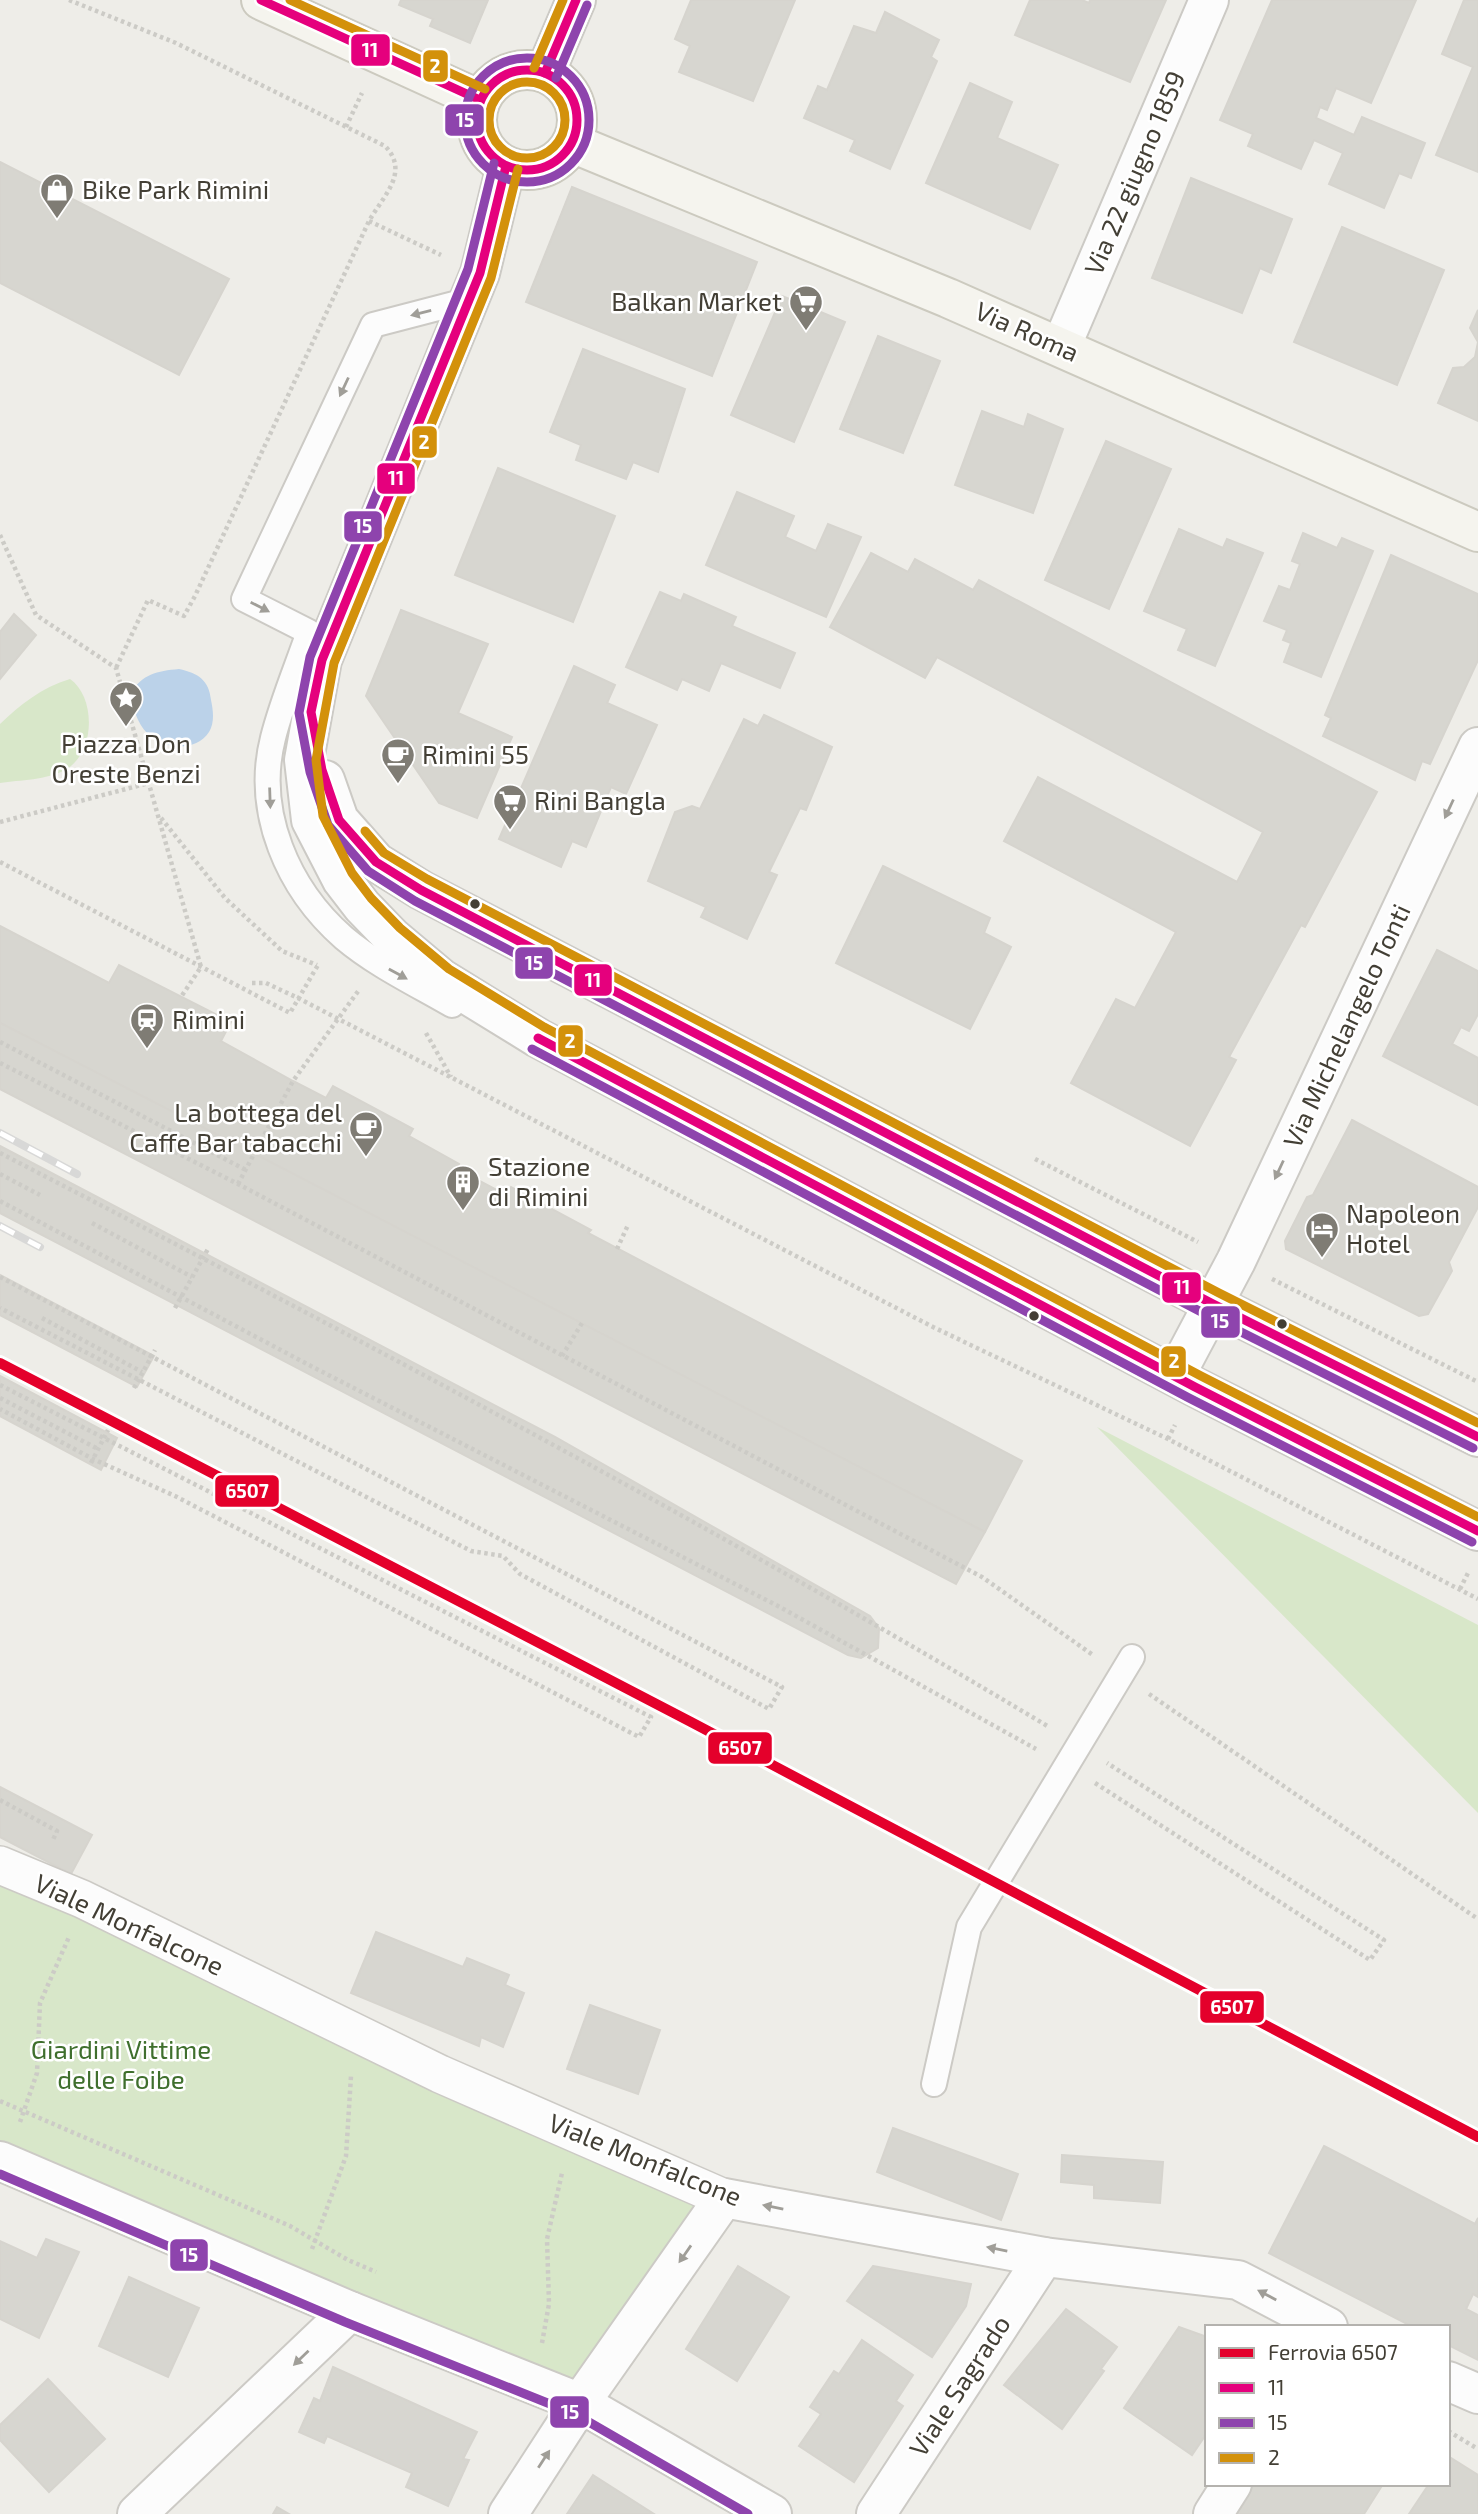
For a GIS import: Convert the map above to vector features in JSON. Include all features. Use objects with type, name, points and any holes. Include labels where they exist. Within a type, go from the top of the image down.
[{"type":"main road","points":[[261,0],[480,100]]},
{"type":"main road","points":[[532,69],[545,73],[560,82],[570,94],[576,110],[577,127],[572,143],[552,163],[537,170],[506,166],[494,159],[480,138],[476,114],[480,100],[499,77],[532,69]]},
{"type":"main road","name":"Via Roma","points":[[572,143],[1061,347],[1478,532]]},
{"type":"street","points":[[545,73],[576,0]]},
{"type":"street","name":"Via 22 giugno 1859","points":[[1061,347],[1209,0]]},
{"type":"street","points":[[506,166],[475,287],[322,660],[304,760],[311,820],[342,880],[384,929],[432,970],[538,1038],[1175,1376],[1478,1531]]},
{"type":"street","points":[[311,712],[322,770],[339,820],[376,862],[474,918],[1213,1304],[1478,1437]]},
{"type":"street","name":"Via Michelangelo Tonti","points":[[1175,1376],[1236,1261],[1478,747]]},
{"type":"street","name":"Viale Monfalcone","points":[[0,1865],[82,1899],[354,2033],[724,2198],[1044,2257],[1238,2280],[1324,2325]]},
{"type":"street","points":[[3,2162],[295,2285],[350,2311],[580,2403],[772,2514]]},
{"type":"street","points":[[508,2514],[580,2403],[724,2198]]},
{"type":"street","name":"Viale Sagrado","points":[[876,2514],[1044,2257]]},
{"type":"street","points":[[137,2514],[350,2311]]},
{"type":"street","points":[[1450,2382],[1478,2394]]},
{"type":"street","points":[[1213,2514],[1231,2486]]},
{"type":"lane","points":[[475,287],[373,325],[244,599],[309,632],[273,740],[268,802],[282,856],[312,904],[344,937],[380,964],[497,1029],[538,1038]]},
{"type":"lane","points":[[934,2084],[969,1927],[1127,1666]]},
{"type":"path","points":[[69,0],[176,43],[385,146],[395,157],[398,172],[369,222],[184,616],[148,600],[116,668]]},
{"type":"path","points":[[369,222],[475,287]]},
{"type":"path","points":[[0,535],[36,615],[116,668],[201,967],[181,997]]},
{"type":"path","points":[[0,822],[149,783]]},
{"type":"path","points":[[0,862],[290,1013],[318,965]]},
{"type":"path","points":[[252,983],[266,983],[298,998],[921,1321],[1168,1439],[1478,1599]]},
{"type":"path","points":[[238,1184],[293,1081],[363,983]]},
{"type":"path","points":[[0,1042],[246,1170]]},
{"type":"path","points":[[0,1063],[238,1184],[982,1577],[1127,1666],[1478,1919]]},
{"type":"path","points":[[0,1153],[522,1427],[848,1607],[1079,1745],[1384,1940],[1370,1960],[1065,1766],[778,1606],[180,1298],[0,1201]]},
{"type":"path","points":[[1028,1156],[1478,1381]]},
{"type":"path","points":[[0,1174],[40,1195]]},
{"type":"path","points":[[92,1223],[192,1277]]},
{"type":"path","points":[[617,1249],[628,1225]]},
{"type":"path","points":[[175,1308],[208,1249]]},
{"type":"path","points":[[0,1277],[782,1687],[769,1709],[520,1574],[503,1556],[471,1551],[0,1308]]},
{"type":"path","points":[[42,1318],[142,1372]]},
{"type":"path","points":[[562,1356],[582,1323]]},
{"type":"path","points":[[134,1388],[155,1350]]},
{"type":"path","points":[[0,1385],[651,1717],[639,1737],[175,1496],[92,1461],[0,1409]]},
{"type":"path","points":[[0,1398],[98,1449]]},
{"type":"path","points":[[92,1461],[108,1430]]},
{"type":"path","points":[[0,1800],[57,1831],[48,1849]]},
{"type":"path","points":[[3,2162],[37,2073],[40,2003],[82,1899]]},
{"type":"path","points":[[295,2285],[316,2241],[346,2156],[354,2033]]},
{"type":"path","points":[[0,2101],[290,2226],[348,2260],[385,2276]]},
{"type":"path","points":[[530,2382],[542,2343],[549,2304],[547,2239],[561,2180],[565,2129]]},
{"type":"path","points":[[530,2338],[605,2368]]},
{"type":"path","points":[[1450,2432],[1478,2449]]},
{"type":"green space","points":[[70,679],[79,687],[88,711],[89,725],[83,751],[75,762],[58,773],[42,778],[0,783],[0,724],[32,697]]},
{"type":"green space","points":[[1097,1427],[1478,1625],[1478,1813]]},
{"type":"green space","name":"Giardini Vittime delle Foibe","points":[[0,1881],[701,2201],[574,2384],[0,2144]]},
{"type":"water","points":[[179,669],[197,675],[205,682],[210,693],[213,716],[209,732],[188,746],[162,743],[147,733],[138,720],[130,694],[145,678]]},
{"type":"building","points":[[401,0],[488,0],[470,43],[430,26],[433,19],[399,5]]},
{"type":"building","points":[[691,0],[795,0],[753,101],[679,72],[690,46],[675,39]]},
{"type":"building","points":[[1030,0],[1082,0],[1089,3],[1090,0],[1166,0],[1130,82],[1015,35]]},
{"type":"building","points":[[1272,0],[1416,0],[1371,103],[1336,88],[1327,110],[1320,107],[1316,118],[1354,135],[1362,117],[1425,143],[1411,178],[1399,173],[1384,208],[1329,184],[1343,153],[1314,140],[1301,169],[1248,146],[1253,134],[1220,120]]},
{"type":"building","points":[[1464,0],[1478,0],[1478,172],[1436,155],[1473,67],[1442,54]]},
{"type":"building","points":[[885,12],[939,40],[931,57],[937,61],[890,169],[850,151],[855,140],[804,118],[818,86],[827,90],[854,26],[876,33]]},
{"type":"building","points":[[970,83],[1012,102],[997,138],[1058,165],[1030,229],[926,183]]},
{"type":"building","name":"Bike Park Rimini","points":[[0,162],[229,279],[179,375],[0,283]]},
{"type":"building","points":[[1191,178],[1292,219],[1271,273],[1260,268],[1242,313],[1152,278]]},
{"type":"building","points":[[572,187],[757,262],[712,376],[526,302]]},
{"type":"building","points":[[1342,227],[1444,270],[1397,385],[1294,342]]},
{"type":"building","points":[[782,296],[845,322],[794,442],[731,415]]},
{"type":"building","points":[[1478,310],[1478,342],[1470,328]]},
{"type":"building","points":[[878,336],[940,361],[903,453],[840,429]]},
{"type":"building","points":[[1478,342],[1478,421],[1438,403],[1453,368],[1464,367],[1475,357]]},
{"type":"building","points":[[583,349],[685,389],[658,472],[633,462],[626,479],[576,460],[581,445],[550,432]]},
{"type":"building","points":[[982,411],[1024,427],[1028,414],[1063,429],[1033,513],[955,485]]},
{"type":"building","points":[[1106,441],[1171,469],[1109,609],[1045,580]]},
{"type":"building","points":[[498,468],[615,516],[573,622],[455,575]]},
{"type":"building","points":[[737,492],[794,516],[785,537],[816,551],[828,524],[861,537],[826,617],[706,565]]},
{"type":"building","points":[[1179,529],[1223,548],[1227,539],[1263,553],[1215,666],[1178,650],[1187,629],[1144,611]]},
{"type":"building","points":[[1303,533],[1337,548],[1342,538],[1373,551],[1321,677],[1284,662],[1291,643],[1283,640],[1287,630],[1264,621],[1279,586],[1290,590],[1300,564],[1292,561]]},
{"type":"building","points":[[871,553],[908,572],[915,559],[973,590],[979,580],[1377,792],[1305,927],[1301,925],[1229,1057],[1236,1060],[1190,1146],[1071,1083],[1116,999],[1135,1008],[1176,932],[1004,841],[1038,777],[1237,882],[1263,832],[937,657],[925,678],[830,627]]},
{"type":"building","points":[[1391,555],[1478,594],[1478,660],[1430,764],[1422,761],[1415,780],[1323,736],[1331,718],[1325,715]]},
{"type":"building","points":[[660,592],[681,601],[684,594],[736,617],[732,626],[795,653],[780,688],[721,663],[709,691],[682,679],[677,690],[626,667]]},
{"type":"building","points":[[401,610],[488,644],[458,713],[512,737],[477,818],[439,803],[366,696]]},
{"type":"building","points":[[14,614],[36,635],[0,679],[0,632]]},
{"type":"building","points":[[574,666],[615,685],[607,703],[657,725],[626,794],[611,787],[586,847],[572,841],[561,867],[499,839]]},
{"type":"building","points":[[764,715],[832,747],[806,810],[800,808],[769,872],[777,875],[747,939],[701,917],[706,907],[648,881],[675,812],[692,806],[700,809],[744,719],[758,726]]},
{"type":"building","points":[[883,866],[990,918],[984,933],[1011,947],[970,1029],[836,963]]},
{"type":"building","name":"Stazione di Rimini","points":[[0,926],[109,983],[119,965],[231,1022],[221,1041],[293,1081],[326,1098],[333,1086],[413,1129],[409,1136],[459,1164],[457,1169],[506,1195],[511,1187],[591,1230],[588,1233],[1022,1461],[985,1532],[0,1023]]},
{"type":"building","points":[[1437,950],[1478,971],[1478,1014],[1469,1031],[1461,1027],[1452,1044],[1478,1058],[1478,1105],[1383,1056]]},
{"type":"building","points":[[0,1023],[985,1532],[956,1584],[0,1089]]},
{"type":"building","points":[[1352,1120],[1478,1187],[1478,1207],[1449,1262],[1452,1271],[1428,1314],[1419,1316],[1286,1249],[1285,1241],[1307,1197],[1313,1195]]},
{"type":"building","points":[[0,1146],[555,1437],[870,1616],[879,1628],[878,1648],[861,1658],[848,1655],[0,1213]]},
{"type":"building","points":[[0,1275],[154,1356],[137,1387],[0,1315]]},
{"type":"building","points":[[0,1376],[117,1438],[101,1470],[0,1416]]},
{"type":"building","points":[[0,1787],[92,1835],[71,1874],[0,1837]]},
{"type":"building","points":[[376,1932],[463,1967],[467,1958],[509,1975],[505,1985],[524,1993],[503,2047],[481,2037],[479,2046],[351,1993]]},
{"type":"building","points":[[590,2005],[660,2030],[638,2094],[567,2069]]},
{"type":"building","points":[[893,2128],[1018,2174],[1001,2220],[877,2172]]},
{"type":"building","points":[[1324,2146],[1475,2224],[1478,2218],[1478,2297],[1473,2294],[1466,2309],[1478,2315],[1478,2360],[1450,2346],[1450,2325],[1409,2325],[1269,2253]]},
{"type":"building","points":[[1062,2155],[1163,2162],[1160,2203],[1094,2198],[1094,2185],[1061,2182]]},
{"type":"building","points":[[46,2239],[79,2252],[39,2338],[0,2319],[0,2241],[37,2258]]},
{"type":"building","points":[[738,2266],[789,2297],[737,2381],[686,2349]]},
{"type":"building","points":[[873,2266],[971,2284],[966,2306],[932,2357],[847,2301]]},
{"type":"building","points":[[129,2277],[199,2308],[168,2377],[99,2346]]},
{"type":"building","points":[[1066,2309],[1117,2347],[1101,2369],[1104,2371],[1062,2429],[1004,2385]]},
{"type":"building","points":[[1179,2327],[1205,2336],[1205,2436],[1192,2455],[1124,2408]]},
{"type":"building","points":[[862,2340],[913,2375],[896,2401],[903,2406],[854,2482],[799,2446],[821,2414],[810,2407],[834,2371],[839,2374]]},
{"type":"building","points":[[333,2367],[477,2432],[463,2459],[469,2460],[448,2506],[406,2487],[412,2473],[327,2436],[324,2443],[299,2432],[314,2398],[320,2401]]},
{"type":"building","points":[[48,2379],[105,2439],[49,2492],[0,2440],[0,2425]]},
{"type":"building","points":[[1450,2457],[1478,2475],[1478,2514],[1409,2514],[1428,2486],[1450,2486]]},
{"type":"building","points":[[593,2475],[654,2514],[567,2514]]},
{"type":"building","points":[[1244,2486],[1382,2486],[1364,2514],[1227,2514]]},
{"type":"building","points":[[277,2507],[289,2514],[273,2514]]},
{"type":"railway","points":[[0,1133],[77,1174]]},
{"type":"railway","points":[[0,1226],[40,1247]]},
{"type":"rail line","name":"6507","points":[[0,1363],[691,1722],[1478,2137]]},
{"type":"transit line","name":"11","points":[[261,0],[480,100]]},
{"type":"transit line","name":"2","points":[[290,0],[485,89]]},
{"type":"transit line","name":"2","points":[[534,68],[563,0]]},
{"type":"transit line","name":"11","points":[[545,73],[576,0]]},
{"type":"transit line","name":"15","points":[[556,78],[587,5]]},
{"type":"transit line","name":"15","points":[[527,58],[551,62],[571,76],[585,96],[589,120],[585,144],[571,164],[551,178],[527,182],[503,178],[483,164],[469,144],[465,120],[469,96],[483,76],[503,62],[527,58]]},
{"type":"transit line","name":"11","points":[[527,70],[546,74],[563,84],[573,101],[577,120],[573,139],[563,156],[546,166],[527,170],[508,166],[491,156],[481,139],[477,120],[481,101],[491,84],[508,74],[527,70]]},
{"type":"transit line","name":"2","points":[[527,82],[542,85],[554,93],[562,105],[565,120],[562,135],[554,147],[542,155],[527,158],[512,155],[500,147],[492,135],[489,120],[492,105],[500,93],[512,85],[527,82]]},
{"type":"transit line","name":"15","points":[[494,163],[468,269],[310,657],[299,713],[310,772],[328,825],[368,871],[415,901],[1207,1315],[1473,1448]]},
{"type":"transit line","name":"11","points":[[506,166],[480,273],[322,660],[311,712],[322,770],[339,820],[376,862],[421,890],[1213,1304],[1478,1437]]},
{"type":"transit line","name":"2","points":[[518,169],[491,278],[334,663],[316,760],[323,816],[352,873],[371,898],[400,928],[449,969],[544,1027],[1201,1376],[1478,1517]]},
{"type":"transit line","name":"2","points":[[365,831],[384,853],[427,879],[1219,1293],[1478,1423]]},
{"type":"transit line","name":"11","points":[[538,1038],[1195,1387],[1478,1531]]},
{"type":"transit line","name":"15","points":[[532,1049],[1189,1398],[1472,1542]]},
{"type":"transit line","name":"15","points":[[0,2174],[345,2322],[575,2414],[748,2514]]},
{"type":"place","name":"Bike Park Rimini","points":[[57,220]]},
{"type":"place","name":"Balkan Market","points":[[806,332]]},
{"type":"place","name":"Piazza Don Oreste Benzi","points":[[126,728]]},
{"type":"place","name":"Rimini 55","points":[[398,785]]},
{"type":"place","name":"Rini Bangla","points":[[510,831]]},
{"type":"place","name":"Rimini","points":[[147,1050]]},
{"type":"place","name":"La bottega del Caffe Bar tabacchi","points":[[366,1158]]},
{"type":"place","name":"Stazione di Rimini","points":[[463,1212]]},
{"type":"place","name":"Napoleon Hotel","points":[[1322,1259]]}]
